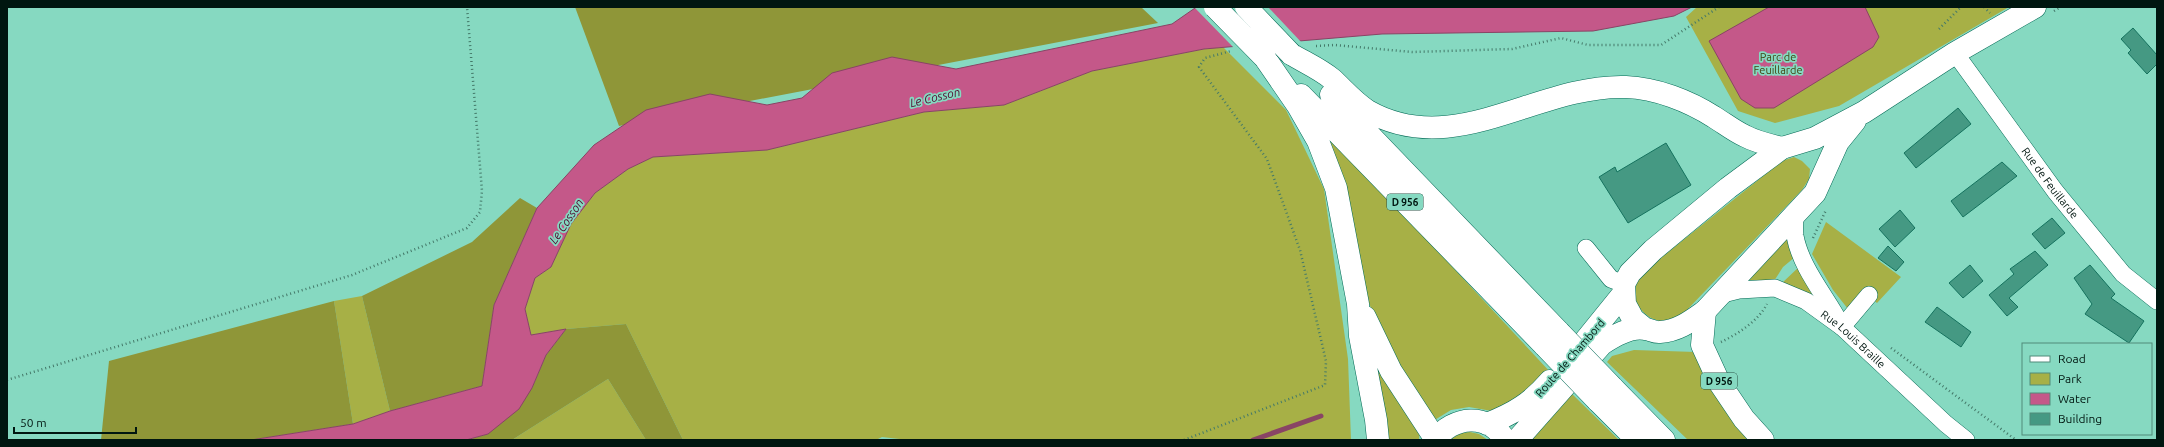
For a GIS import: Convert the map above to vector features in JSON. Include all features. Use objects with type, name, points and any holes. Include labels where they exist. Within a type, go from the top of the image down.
[{"type":"main road","name":"D 956","points":[[1215,7],[1552,339]]},
{"type":"main road","name":"D 956","points":[[1246,7],[1291,54],[1552,339],[1604,393],[1664,440]]},
{"type":"main road","points":[[1790,146],[1827,132],[1864,112],[1955,53],[2034,7]]},
{"type":"main road","name":"D 956","points":[[1291,54],[1330,78],[1368,111],[1414,126],[1435,129],[1458,127],[1570,94],[1600,88],[1627,87],[1668,96],[1688,103],[1713,116],[1744,136],[1790,146]]},
{"type":"main road","name":"D 956","points":[[1266,58],[1298,106],[1328,164],[1336,188],[1358,304],[1360,336],[1376,420],[1378,440]]},
{"type":"main road","points":[[1517,440],[1602,344],[1616,335],[1630,330],[1644,328],[1659,332],[1673,330],[1687,324],[1712,303],[1815,192],[1838,142],[1864,112]]},
{"type":"main road","points":[[1790,146],[1814,152],[1821,162],[1823,173]]},
{"type":"main road","name":"Route de Chambord","points":[[1487,424],[1511,414],[1535,398],[1608,314],[1624,289],[1630,273],[1653,250],[1728,188],[1790,146]]},
{"type":"main road","points":[[1624,289],[1625,304],[1633,319],[1644,328]]},
{"type":"main road","name":"D 956","points":[[1712,303],[1702,345],[1719,382],[1744,419],[1763,440]]},
{"type":"main road","name":"D 956","points":[[1358,304],[1391,371],[1436,440]]},
{"type":"main road","name":"D 956","points":[[1604,393],[1637,440]]},
{"type":"main road","points":[[1436,440],[1443,430],[1464,420],[1476,420],[1487,424],[1497,430],[1505,440]]},
{"type":"street","name":"Rue de Feuillarde","points":[[1955,53],[2055,191],[2084,227],[2123,274],[2157,301]]},
{"type":"street","points":[[1795,214],[1794,234],[1798,250],[1813,280],[1842,327],[1869,295]]},
{"type":"street","points":[[1586,248],[1611,279],[1624,289]]},
{"type":"street","name":"Rue Louis Braille","points":[[1712,303],[1747,289],[1775,288],[1806,301],[1842,327],[1946,424],[1966,440]]},
{"type":"path","points":[[7,380],[352,275],[467,228],[480,212],[482,191],[467,7]]},
{"type":"path","points":[[1939,29],[1960,7]]},
{"type":"path","points":[[1885,343],[2016,440]]},
{"type":"green space","points":[[575,7],[1141,7],[1158,23],[619,126]]},
{"type":"green space","name":"Parc de Feuillarde","points":[[1697,7],[2009,7],[1839,106],[1775,123],[1738,111],[1686,17]]},
{"type":"green space","points":[[1223,47],[1286,110],[1324,189],[1348,359],[1351,440],[908,440],[882,437],[876,440],[683,440],[626,324],[566,329],[531,335],[525,309],[535,278],[551,267],[571,224],[595,193],[628,169],[653,157],[767,150],[924,112],[1004,105],[1092,71],[1204,49]]},
{"type":"green space","points":[[1325,130],[1551,373],[1520,402],[1492,411],[1469,407],[1451,410],[1433,421],[1395,362],[1374,317],[1361,280]]},
{"type":"green space","points":[[1794,157],[1802,161],[1810,169],[1809,179],[1802,190],[1685,312],[1676,319],[1659,321],[1653,319],[1642,311],[1636,300],[1635,290],[1638,280],[1642,274],[1782,161]]},
{"type":"green space","points":[[520,198],[537,208],[494,305],[482,386],[390,411],[362,296],[472,242]]},
{"type":"green space","points":[[1826,222],[1901,277],[1877,303],[1863,291],[1848,309],[1833,290],[1812,254]]},
{"type":"green space","points":[[1789,236],[1795,257],[1783,267],[1774,281],[1747,280]]},
{"type":"green space","points":[[1800,266],[1820,302],[1782,283]]},
{"type":"green space","points":[[362,296],[390,411],[353,424],[334,301]]},
{"type":"green space","points":[[334,301],[353,424],[251,440],[101,440],[109,361]]},
{"type":"green space","points":[[626,324],[683,440],[646,440],[608,379],[512,440],[466,440],[488,434],[532,388],[546,355],[566,329]]},
{"type":"green space","points":[[1634,350],[1696,352],[1752,440],[1688,440],[1607,362],[1612,356]]},
{"type":"green space","points":[[1374,353],[1420,429],[1419,440],[1386,440]]},
{"type":"green space","points":[[608,379],[646,440],[512,440]]},
{"type":"green space","points":[[1571,393],[1619,440],[1530,440]]},
{"type":"green space","points":[[1470,432],[1479,434],[1488,440],[1449,440],[1461,433]]},
{"type":"water","name":"Le Cosson","points":[[1692,7],[1674,16],[1593,31],[1382,34],[1204,49],[1092,71],[1004,105],[924,112],[767,150],[653,157],[628,169],[595,193],[571,224],[551,267],[535,278],[525,309],[531,335],[566,329],[546,355],[532,388],[519,409],[488,434],[466,440],[251,440],[353,424],[390,411],[482,386],[494,305],[537,208],[594,145],[646,110],[710,94],[767,105],[802,98],[832,73],[892,57],[956,69],[1172,24],[1195,8]]},
{"type":"water","points":[[1769,7],[1865,7],[1879,37],[1873,47],[1774,108],[1755,108],[1741,99],[1709,41]]},
{"type":"pier","points":[[1194,7],[1268,7],[1302,43],[1234,48]]},
{"type":"building","points":[[2133,28],[2157,55],[2157,64],[2147,74],[2128,53],[2131,50],[2121,39]]},
{"type":"building","points":[[1958,108],[1971,124],[1916,168],[1904,153]]},
{"type":"building","points":[[1666,143],[1691,185],[1628,223],[1599,177],[1615,167],[1617,172]]},
{"type":"building","points":[[2002,162],[2017,176],[1963,217],[1951,201]]},
{"type":"building","points":[[1900,210],[1915,228],[1895,247],[1879,229]]},
{"type":"building","points":[[2052,218],[2065,233],[2045,249],[2032,234]]},
{"type":"building","points":[[1888,246],[1904,262],[1896,271],[1878,258]]},
{"type":"building","points":[[2035,251],[2048,265],[2009,298],[2018,307],[2007,316],[1989,295],[2014,274],[2010,269]]},
{"type":"building","points":[[1970,265],[1983,281],[1963,298],[1949,283]]},
{"type":"building","points":[[2090,265],[2115,294],[2111,298],[2144,321],[2129,343],[2085,314],[2092,304],[2074,278]]},
{"type":"building","points":[[1937,307],[1971,332],[1961,347],[1925,322]]},
{"type":"waterway","points":[[1253,440],[1321,416]]}]
